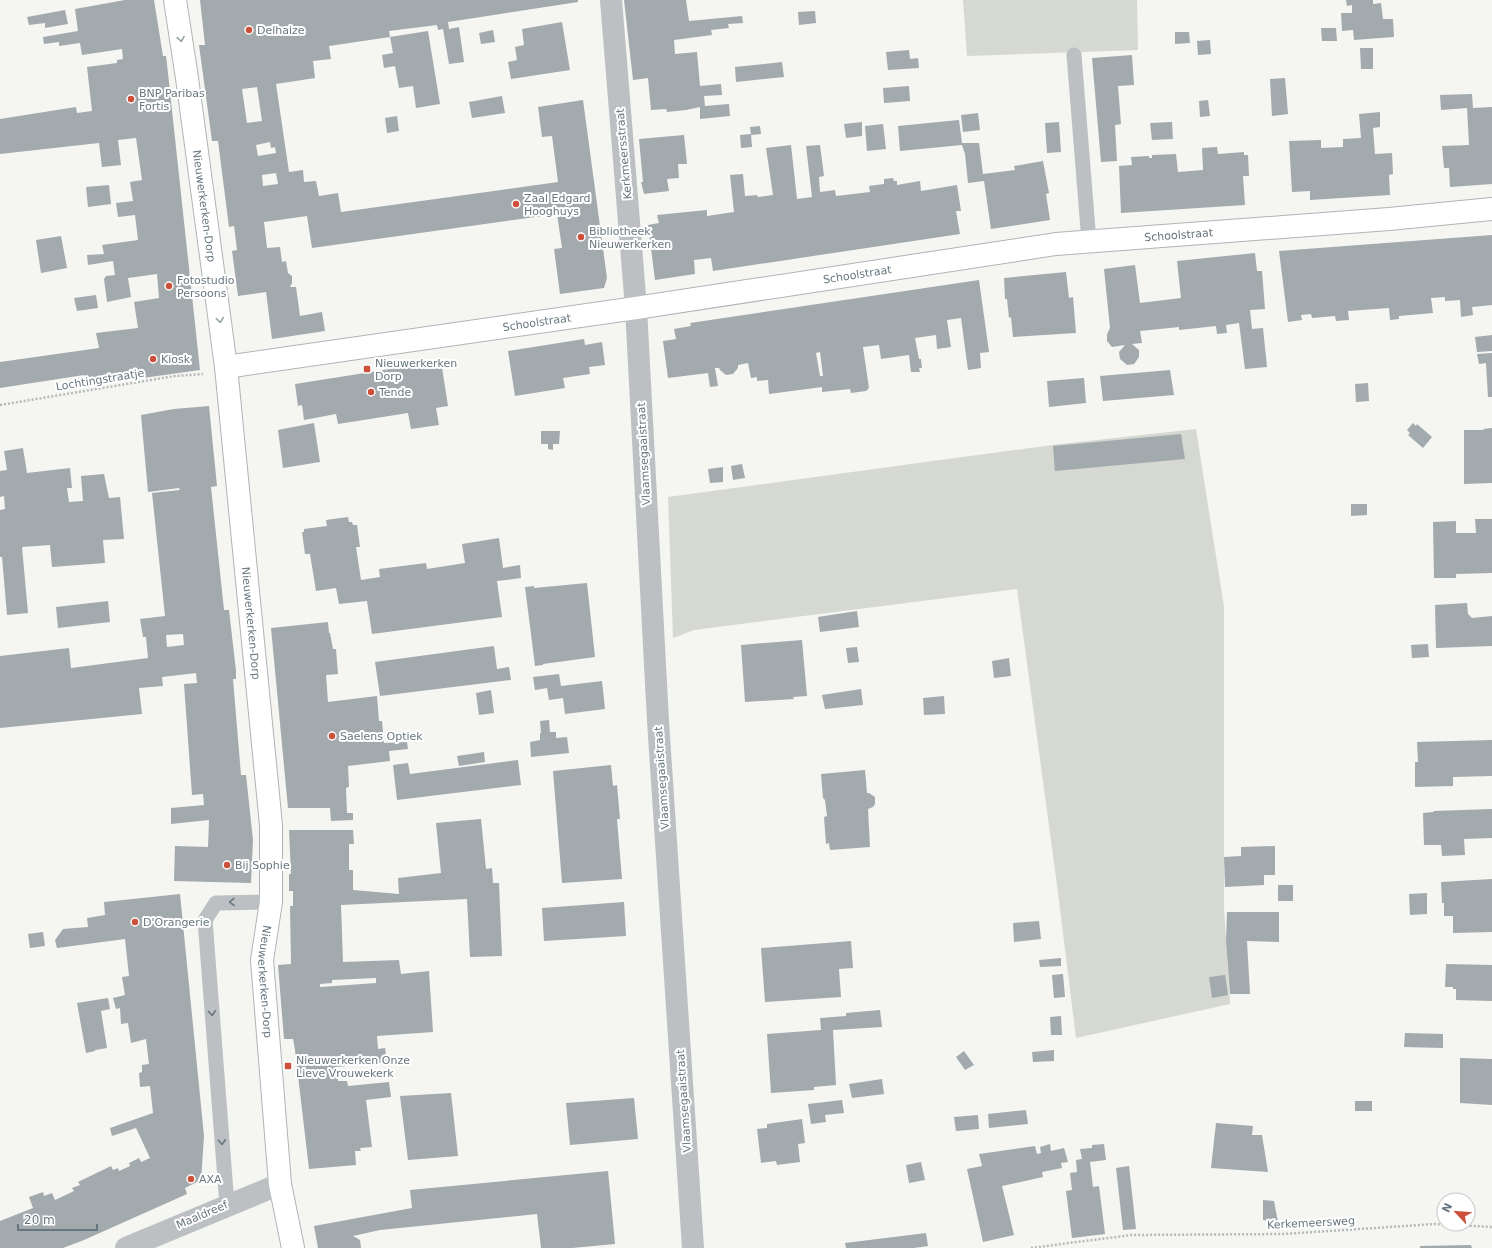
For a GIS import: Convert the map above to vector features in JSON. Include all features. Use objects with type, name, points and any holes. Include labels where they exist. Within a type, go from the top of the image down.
[{"type":"street","name":"Nieuwerkerken-Dorp","points":[[175,0],[190,93],[226,367],[271,825],[271,902],[262,960],[280,1184],[293,1248]]},
{"type":"street","name":"Kerkmeersstraat","points":[[611,0],[636,308]]},
{"type":"street","name":"Schoolstraat","points":[[226,367],[636,308],[1056,244],[1390,219],[1492,209]]},
{"type":"street","name":"Vlaamsegaaistraat","points":[[636,308],[658,721],[693,1248]]},
{"type":"street","name":"Maaldreef","points":[[126,1248],[280,1184]]},
{"type":"lane","points":[[1074,55],[1089,242]]},
{"type":"lane","points":[[227,1205],[205,920],[216,903],[271,902]]},
{"type":"path","name":"Lochtingstraatje","points":[[0,405],[176,376],[212,373],[226,367]]},
{"type":"path","name":"Kerkemeersweg","points":[[1031,1248],[1131,1235],[1284,1234],[1435,1224],[1492,1227]]},
{"type":"shaded area","points":[[963,0],[1137,0],[1138,50],[967,56]]},
{"type":"shaded area","points":[[1196,429],[1224,607],[1224,907],[1230,1004],[1076,1038],[1017,589],[694,630],[673,638],[668,497],[1052,445]]},
{"type":"building","points":[[125,0],[154,0],[163,56],[166,56],[200,370],[86,386],[84,375],[0,388],[0,362],[99,348],[96,333],[138,328],[134,302],[159,298],[157,274],[128,278],[131,297],[107,302],[104,279],[106,276],[115,275],[113,261],[88,265],[87,255],[104,254],[102,245],[138,240],[135,215],[118,217],[116,203],[133,201],[130,182],[142,180],[136,138],[118,140],[121,165],[102,167],[99,143],[0,154],[0,119],[76,107],[77,113],[92,111],[87,67],[117,63],[117,60],[123,59],[122,49],[82,55],[80,43],[59,46],[59,42],[44,44],[43,37],[78,31],[75,9]]},
{"type":"building","points":[[200,0],[578,0],[578,2],[448,22],[449,29],[459,27],[464,62],[449,64],[443,29],[438,30],[437,25],[389,31],[390,37],[329,46],[331,59],[313,61],[315,78],[276,84],[289,172],[303,170],[304,182],[316,181],[319,196],[338,193],[341,212],[558,182],[552,136],[542,137],[538,107],[583,100],[607,278],[604,288],[560,294],[554,249],[562,248],[557,214],[312,248],[307,216],[264,222],[267,248],[280,247],[282,262],[286,261],[288,273],[292,276],[292,283],[290,287],[296,287],[300,316],[322,312],[325,331],[272,339],[266,292],[238,296],[232,251],[237,250],[234,226],[229,227],[218,141],[212,141],[199,45],[205,45]],"holes":[[[257,87],[262,121],[247,123],[242,89]],[[270,142],[271,148],[275,147],[276,153],[258,156],[256,145]],[[276,173],[278,184],[263,186],[262,175]]]},
{"type":"building","points":[[624,0],[686,0],[689,21],[742,16],[743,23],[728,24],[729,28],[711,30],[712,35],[674,40],[675,54],[697,52],[700,86],[721,84],[722,95],[704,96],[705,106],[729,104],[730,116],[700,119],[700,107],[667,112],[666,109],[651,110],[648,78],[633,80]]},
{"type":"building","points":[[1346,0],[1373,0],[1373,4],[1381,3],[1383,19],[1393,19],[1394,37],[1354,40],[1353,30],[1342,31],[1341,13],[1352,13],[1352,5],[1347,6]]},
{"type":"building","points":[[65,10],[68,24],[45,28],[45,23],[29,25],[27,17]]},
{"type":"building","points":[[815,11],[816,23],[799,25],[798,12]]},
{"type":"building","points":[[562,22],[570,70],[511,79],[508,62],[517,60],[515,47],[524,45],[522,29]]},
{"type":"building","points":[[1321,28],[1336,28],[1337,41],[1322,41]]},
{"type":"building","points":[[493,30],[495,42],[481,44],[479,33]]},
{"type":"building","points":[[428,31],[440,104],[416,108],[413,86],[399,88],[395,66],[384,68],[382,55],[393,53],[390,37]]},
{"type":"building","points":[[1175,32],[1189,32],[1190,43],[1175,44]]},
{"type":"building","points":[[1210,40],[1211,54],[1198,55],[1197,41]]},
{"type":"building","points":[[1360,48],[1373,48],[1373,69],[1361,69]]},
{"type":"building","points":[[909,50],[910,59],[918,58],[919,68],[888,70],[886,52]]},
{"type":"building","points":[[1132,55],[1134,85],[1118,86],[1121,124],[1115,125],[1117,161],[1101,162],[1092,58]]},
{"type":"building","points":[[782,62],[784,77],[736,82],[735,67]]},
{"type":"building","points":[[1285,78],[1288,114],[1272,116],[1270,79]]},
{"type":"building","points":[[909,86],[910,101],[884,103],[883,88]]},
{"type":"building","points":[[1472,94],[1473,108],[1492,107],[1492,184],[1450,187],[1449,168],[1444,168],[1442,146],[1469,145],[1467,108],[1441,110],[1440,95]]},
{"type":"building","points":[[502,96],[505,113],[472,118],[469,102]]},
{"type":"building","points":[[1208,100],[1210,116],[1200,117],[1199,101]]},
{"type":"building","points":[[1380,112],[1380,127],[1373,128],[1375,154],[1392,153],[1393,174],[1389,175],[1390,195],[1310,200],[1310,191],[1292,192],[1289,141],[1321,140],[1321,148],[1343,147],[1343,139],[1361,138],[1359,114]]},
{"type":"building","points":[[978,113],[980,130],[963,132],[961,115]]},
{"type":"building","points":[[397,116],[399,131],[387,133],[385,118]]},
{"type":"building","points":[[959,120],[962,143],[979,143],[983,174],[1015,170],[1014,166],[1043,161],[1049,193],[1046,194],[1050,220],[991,229],[984,181],[968,183],[965,154],[962,145],[900,151],[898,126]]},
{"type":"building","points":[[862,122],[862,136],[846,138],[844,124]]},
{"type":"building","points":[[1059,122],[1061,152],[1047,153],[1045,123]]},
{"type":"building","points":[[1172,122],[1173,139],[1152,140],[1150,123]]},
{"type":"building","points":[[883,124],[886,149],[867,151],[865,126]]},
{"type":"building","points":[[760,126],[761,134],[751,135],[750,127]]},
{"type":"building","points":[[751,134],[752,147],[741,148],[740,135]]},
{"type":"building","points":[[684,135],[687,164],[678,164],[679,178],[667,179],[669,191],[644,194],[641,182],[643,182],[639,139]]},
{"type":"building","points":[[791,145],[797,199],[812,197],[806,146],[820,145],[824,176],[819,177],[820,192],[835,190],[836,196],[870,192],[869,186],[884,184],[884,179],[893,178],[894,181],[897,181],[897,185],[920,181],[921,191],[957,185],[961,211],[956,211],[960,234],[713,271],[711,258],[694,260],[695,274],[655,280],[648,225],[659,223],[657,215],[707,210],[707,216],[734,212],[730,175],[743,174],[745,196],[757,195],[758,197],[773,195],[766,148]]},
{"type":"building","points":[[1217,147],[1218,154],[1244,152],[1244,155],[1248,155],[1249,176],[1243,176],[1245,205],[1121,213],[1119,166],[1132,165],[1131,157],[1149,156],[1149,158],[1152,158],[1152,155],[1176,154],[1178,172],[1203,170],[1202,148]]},
{"type":"building","points":[[109,185],[111,204],[88,207],[86,187]]},
{"type":"building","points":[[1492,235],[1492,305],[1472,307],[1473,315],[1461,317],[1460,300],[1445,301],[1445,297],[1431,298],[1433,313],[1399,316],[1399,319],[1390,320],[1389,308],[1348,311],[1349,320],[1336,321],[1335,316],[1312,318],[1311,314],[1301,315],[1302,320],[1288,322],[1279,251]]},
{"type":"building","points":[[61,236],[67,268],[41,273],[36,240]]},
{"type":"building","points":[[1255,253],[1257,271],[1262,271],[1265,309],[1250,310],[1252,329],[1263,328],[1267,367],[1245,369],[1239,323],[1226,325],[1227,333],[1217,334],[1216,326],[1179,330],[1179,327],[1140,331],[1142,343],[1132,344],[1139,350],[1139,357],[1134,364],[1127,365],[1120,359],[1119,352],[1125,345],[1112,347],[1107,341],[1107,334],[1110,328],[1104,269],[1135,265],[1140,303],[1181,298],[1177,261]]},
{"type":"building","points":[[1066,272],[1069,298],[1073,297],[1076,333],[1013,337],[1011,317],[1009,318],[1007,299],[1005,299],[1004,278]]},
{"type":"building","points":[[979,280],[989,352],[980,353],[981,368],[968,370],[961,318],[947,320],[951,347],[937,349],[936,335],[915,338],[919,359],[921,359],[922,368],[919,368],[920,372],[911,372],[909,355],[881,359],[879,345],[863,347],[869,388],[866,391],[851,393],[850,389],[822,392],[822,387],[769,394],[768,380],[757,381],[757,377],[751,378],[748,363],[738,365],[738,368],[733,374],[726,375],[719,368],[715,368],[718,386],[710,387],[708,373],[668,378],[663,341],[676,339],[674,329],[691,326],[690,323]],"holes":[[[820,352],[823,376],[820,376],[816,353]]]},
{"type":"building","points":[[96,295],[98,308],[77,311],[74,298]]},
{"type":"building","points":[[1492,335],[1492,351],[1477,352],[1475,337]]},
{"type":"building","points":[[584,339],[585,345],[602,342],[605,365],[589,367],[590,374],[563,378],[565,388],[515,396],[508,351]]},
{"type":"building","points":[[1492,353],[1492,397],[1488,397],[1486,363],[1479,364],[1477,354]]},
{"type":"building","name":"Tende","points":[[441,361],[448,406],[436,408],[439,425],[411,429],[408,413],[338,424],[336,414],[304,420],[302,405],[298,406],[295,384]]},
{"type":"building","points":[[1170,370],[1174,395],[1103,401],[1100,376]]},
{"type":"building","points":[[1084,378],[1086,403],[1049,407],[1047,381]]},
{"type":"building","points":[[1368,383],[1369,401],[1356,402],[1355,384]]},
{"type":"building","points":[[209,406],[217,486],[211,487],[224,610],[229,610],[236,671],[236,679],[233,679],[241,775],[246,775],[253,840],[251,883],[174,881],[175,846],[208,847],[209,820],[171,824],[171,808],[204,805],[203,794],[192,795],[184,684],[197,683],[196,673],[162,677],[163,686],[139,688],[142,714],[0,728],[0,656],[69,648],[71,668],[148,658],[146,637],[143,637],[140,619],[165,616],[152,493],[180,490],[179,488],[148,492],[141,415],[174,409]],"holes":[[[183,634],[184,645],[167,647],[166,635]]]},
{"type":"building","points":[[314,423],[320,462],[283,468],[278,430]]},
{"type":"building","points":[[1413,423],[1416,426],[1417,424],[1432,437],[1423,448],[1408,435],[1410,433],[1407,430]]},
{"type":"building","points":[[1492,428],[1492,483],[1464,484],[1464,430],[1484,430],[1483,429]]},
{"type":"building","points":[[541,431],[560,431],[559,444],[553,444],[553,450],[548,449],[548,444],[541,444]]},
{"type":"building","points":[[1181,434],[1185,459],[1055,471],[1053,446]]},
{"type":"building","points":[[23,448],[27,473],[70,468],[72,488],[67,488],[69,502],[83,501],[81,476],[104,474],[109,498],[120,497],[124,539],[103,540],[105,563],[52,567],[50,545],[22,547],[28,613],[7,615],[2,557],[0,557],[0,510],[5,509],[4,496],[0,497],[0,471],[7,470],[4,451]]},
{"type":"building","points":[[742,464],[745,478],[733,480],[731,466]]},
{"type":"building","points":[[723,467],[723,482],[710,483],[708,469]]},
{"type":"building","points":[[1351,504],[1367,504],[1367,515],[1351,516]]},
{"type":"building","points":[[348,517],[349,522],[352,522],[353,525],[357,525],[360,547],[356,547],[361,580],[380,577],[379,569],[426,563],[427,569],[465,563],[462,544],[499,538],[503,568],[520,565],[521,578],[497,581],[502,617],[372,634],[367,601],[339,604],[336,588],[316,591],[310,554],[305,554],[302,532],[304,532],[304,529],[327,526],[326,520]]},
{"type":"building","points":[[1475,519],[1492,519],[1492,573],[1456,574],[1456,578],[1434,578],[1433,522],[1456,521],[1456,533],[1476,533]]},
{"type":"building","points":[[587,583],[595,657],[535,666],[525,587],[534,586],[534,588]]},
{"type":"building","points":[[108,601],[110,622],[58,628],[56,607]]},
{"type":"building","points":[[1467,603],[1468,614],[1472,618],[1492,616],[1492,646],[1436,648],[1435,605]]},
{"type":"building","points":[[857,611],[859,627],[820,632],[818,617]]},
{"type":"building","points":[[328,622],[333,649],[336,649],[338,674],[326,675],[328,702],[377,696],[379,721],[382,721],[384,743],[407,742],[408,749],[389,751],[390,761],[348,766],[349,787],[346,788],[347,813],[353,813],[353,820],[331,821],[330,808],[288,808],[271,628]]},
{"type":"building","points":[[802,640],[807,696],[793,697],[794,699],[745,702],[741,645]]},
{"type":"building","points":[[1428,644],[1429,657],[1412,658],[1411,645]]},
{"type":"building","points":[[494,646],[497,669],[509,667],[511,680],[380,696],[375,662]]},
{"type":"building","points":[[857,647],[859,662],[848,663],[846,648]]},
{"type":"building","points":[[1009,658],[1011,676],[994,678],[992,661]]},
{"type":"building","points":[[559,674],[561,686],[602,681],[605,709],[565,714],[563,698],[549,700],[547,688],[535,690],[533,677]]},
{"type":"building","points":[[861,689],[863,705],[825,709],[822,695]]},
{"type":"building","points":[[491,690],[494,713],[479,715],[476,693]]},
{"type":"building","points":[[944,696],[945,714],[924,715],[923,698]]},
{"type":"building","points":[[549,720],[550,732],[556,732],[556,738],[567,737],[569,753],[531,757],[530,742],[540,740],[540,721]]},
{"type":"building","points":[[1492,740],[1492,776],[1453,777],[1453,786],[1415,787],[1415,762],[1418,762],[1417,742]]},
{"type":"building","points":[[484,752],[485,762],[459,766],[457,756]]},
{"type":"building","points":[[518,760],[521,785],[397,800],[393,765],[408,763],[410,774]]},
{"type":"building","points":[[611,765],[613,786],[617,785],[620,819],[617,819],[622,879],[562,883],[553,771]]},
{"type":"building","points":[[865,770],[867,793],[875,797],[875,804],[873,807],[868,809],[870,847],[830,850],[829,843],[826,844],[824,817],[827,816],[825,800],[823,798],[821,774]]},
{"type":"building","points":[[1492,809],[1492,838],[1464,839],[1465,855],[1442,856],[1441,845],[1424,845],[1423,813],[1434,811]]},
{"type":"building","points":[[481,819],[486,869],[492,868],[493,883],[499,883],[502,956],[470,957],[467,899],[341,905],[343,962],[399,960],[401,974],[429,971],[433,1032],[377,1036],[378,1049],[385,1048],[387,1062],[336,1067],[338,1081],[347,1081],[348,1086],[389,1082],[391,1097],[366,1100],[372,1147],[360,1148],[361,1151],[355,1151],[356,1165],[309,1169],[293,1039],[284,1039],[278,965],[291,964],[290,906],[293,906],[293,891],[289,891],[289,874],[291,874],[289,830],[353,830],[354,844],[349,844],[349,870],[353,870],[353,890],[399,894],[398,878],[441,873],[436,823]],"holes":[[[376,978],[376,983],[320,987],[320,984],[332,983],[332,980]]]},
{"type":"building","points":[[1275,846],[1275,875],[1264,875],[1264,885],[1225,887],[1224,857],[1241,856],[1241,847]]},
{"type":"building","points":[[1492,879],[1492,932],[1453,933],[1453,916],[1444,916],[1441,882]]},
{"type":"building","points":[[1278,885],[1293,885],[1293,901],[1278,901]]},
{"type":"building","points":[[1427,893],[1427,914],[1410,915],[1409,894]]},
{"type":"building","points":[[180,894],[204,1136],[201,1181],[185,1188],[187,1194],[63,1248],[0,1248],[0,1221],[33,1208],[29,1197],[43,1192],[44,1196],[52,1193],[55,1200],[74,1191],[72,1188],[80,1185],[78,1182],[111,1166],[113,1170],[118,1168],[119,1171],[130,1166],[129,1163],[139,1158],[141,1162],[150,1158],[136,1128],[112,1136],[110,1128],[153,1113],[150,1086],[140,1087],[139,1073],[142,1072],[142,1065],[149,1064],[146,1039],[131,1043],[128,1023],[121,1024],[120,1008],[116,1009],[113,998],[125,995],[122,977],[129,976],[125,939],[57,948],[55,940],[63,929],[88,927],[87,918],[105,915],[104,902]]},
{"type":"building","points":[[624,902],[626,936],[544,941],[542,908]]},
{"type":"building","points":[[1227,912],[1279,912],[1279,942],[1247,941],[1250,994],[1230,994],[1226,941]]},
{"type":"building","points":[[1039,921],[1041,939],[1014,942],[1013,923]]},
{"type":"building","points":[[43,932],[45,946],[30,948],[28,934]]},
{"type":"building","points":[[851,941],[853,968],[839,969],[841,997],[765,1002],[761,948]]},
{"type":"building","points":[[1061,958],[1061,966],[1040,967],[1039,960]]},
{"type":"building","points":[[1446,964],[1492,965],[1492,1001],[1456,1000],[1456,989],[1453,989],[1453,987],[1445,987]]},
{"type":"building","points":[[1063,974],[1065,997],[1054,998],[1052,975]]},
{"type":"building","points":[[1225,975],[1228,995],[1212,998],[1209,977]]},
{"type":"building","points":[[108,998],[110,1009],[101,1011],[107,1048],[86,1053],[77,1003]]},
{"type":"building","points":[[880,1010],[882,1027],[833,1030],[836,1085],[814,1087],[814,1090],[771,1093],[767,1034],[821,1030],[820,1018],[846,1016],[846,1013]]},
{"type":"building","points":[[1061,1016],[1062,1035],[1051,1035],[1050,1017]]},
{"type":"building","points":[[1405,1033],[1443,1034],[1443,1048],[1404,1047]]},
{"type":"building","points":[[1054,1050],[1054,1061],[1033,1062],[1032,1052]]},
{"type":"building","points":[[964,1051],[974,1065],[965,1070],[956,1057]]},
{"type":"building","points":[[1460,1058],[1492,1059],[1492,1105],[1460,1103]]},
{"type":"building","points":[[882,1079],[884,1094],[852,1098],[849,1084]]},
{"type":"building","points":[[451,1093],[458,1156],[408,1160],[400,1096]]},
{"type":"building","points":[[634,1098],[638,1139],[570,1145],[566,1103]]},
{"type":"building","points":[[842,1100],[844,1113],[825,1115],[826,1122],[811,1124],[808,1104]]},
{"type":"building","points":[[1355,1101],[1372,1101],[1372,1111],[1355,1111]]},
{"type":"building","points":[[1026,1110],[1028,1124],[989,1128],[988,1114]]},
{"type":"building","points":[[978,1115],[979,1129],[956,1131],[954,1117]]},
{"type":"building","points":[[802,1119],[805,1143],[798,1144],[800,1162],[777,1165],[776,1161],[761,1163],[757,1129],[767,1128],[767,1124]]},
{"type":"building","points":[[1216,1123],[1253,1126],[1252,1135],[1262,1135],[1268,1172],[1211,1168]]},
{"type":"building","points":[[1050,1144],[1051,1151],[1064,1148],[1068,1162],[1061,1163],[1062,1168],[1042,1172],[1043,1177],[1002,1186],[1014,1235],[983,1242],[967,1169],[982,1166],[979,1154],[1035,1146],[1037,1154],[1041,1153],[1040,1147]]},
{"type":"building","points":[[1104,1144],[1106,1160],[1090,1162],[1093,1187],[1099,1186],[1105,1234],[1072,1238],[1066,1191],[1072,1190],[1070,1173],[1077,1172],[1076,1160],[1082,1159],[1080,1149],[1092,1148],[1092,1145]]},
{"type":"building","points":[[921,1162],[925,1180],[909,1183],[906,1165]]},
{"type":"building","points":[[1129,1166],[1136,1229],[1123,1230],[1116,1168]]},
{"type":"building","points":[[608,1171],[615,1244],[572,1248],[541,1248],[537,1214],[380,1230],[353,1236],[360,1240],[361,1248],[318,1248],[314,1226],[412,1208],[410,1190]]},
{"type":"building","points":[[1263,1200],[1274,1201],[1278,1222],[1263,1220]]},
{"type":"building","points":[[926,1233],[928,1246],[914,1248],[846,1248],[845,1243]]},
{"type":"building","points":[[1471,1245],[1472,1248],[1420,1248],[1420,1246]]},
{"type":"place","name":"Delhaize","points":[[249,30]]},
{"type":"place","name":"BNP Paribas Fortis","points":[[131,99]]},
{"type":"place","name":"Zaal Edgard Hooghuys","points":[[516,204]]},
{"type":"place","name":"Bibliotheek Nieuwerkerken","points":[[581,237]]},
{"type":"place","name":"Fotostudio Persoons","points":[[169,286]]},
{"type":"place","name":"Kiosk","points":[[153,359]]},
{"type":"place","name":"Nieuwerkerken Dorp","points":[[367,369]]},
{"type":"place","name":"Tende","points":[[371,392]]},
{"type":"place","name":"Saelens Optiek","points":[[332,736]]},
{"type":"place","name":"Bij Sophie","points":[[227,865]]},
{"type":"place","name":"D'Orangerie","points":[[135,922]]},
{"type":"place","name":"Nieuwerkerken Onze Lieve Vrouwekerk","points":[[288,1066]]},
{"type":"place","name":"AXA","points":[[191,1179]]}]
